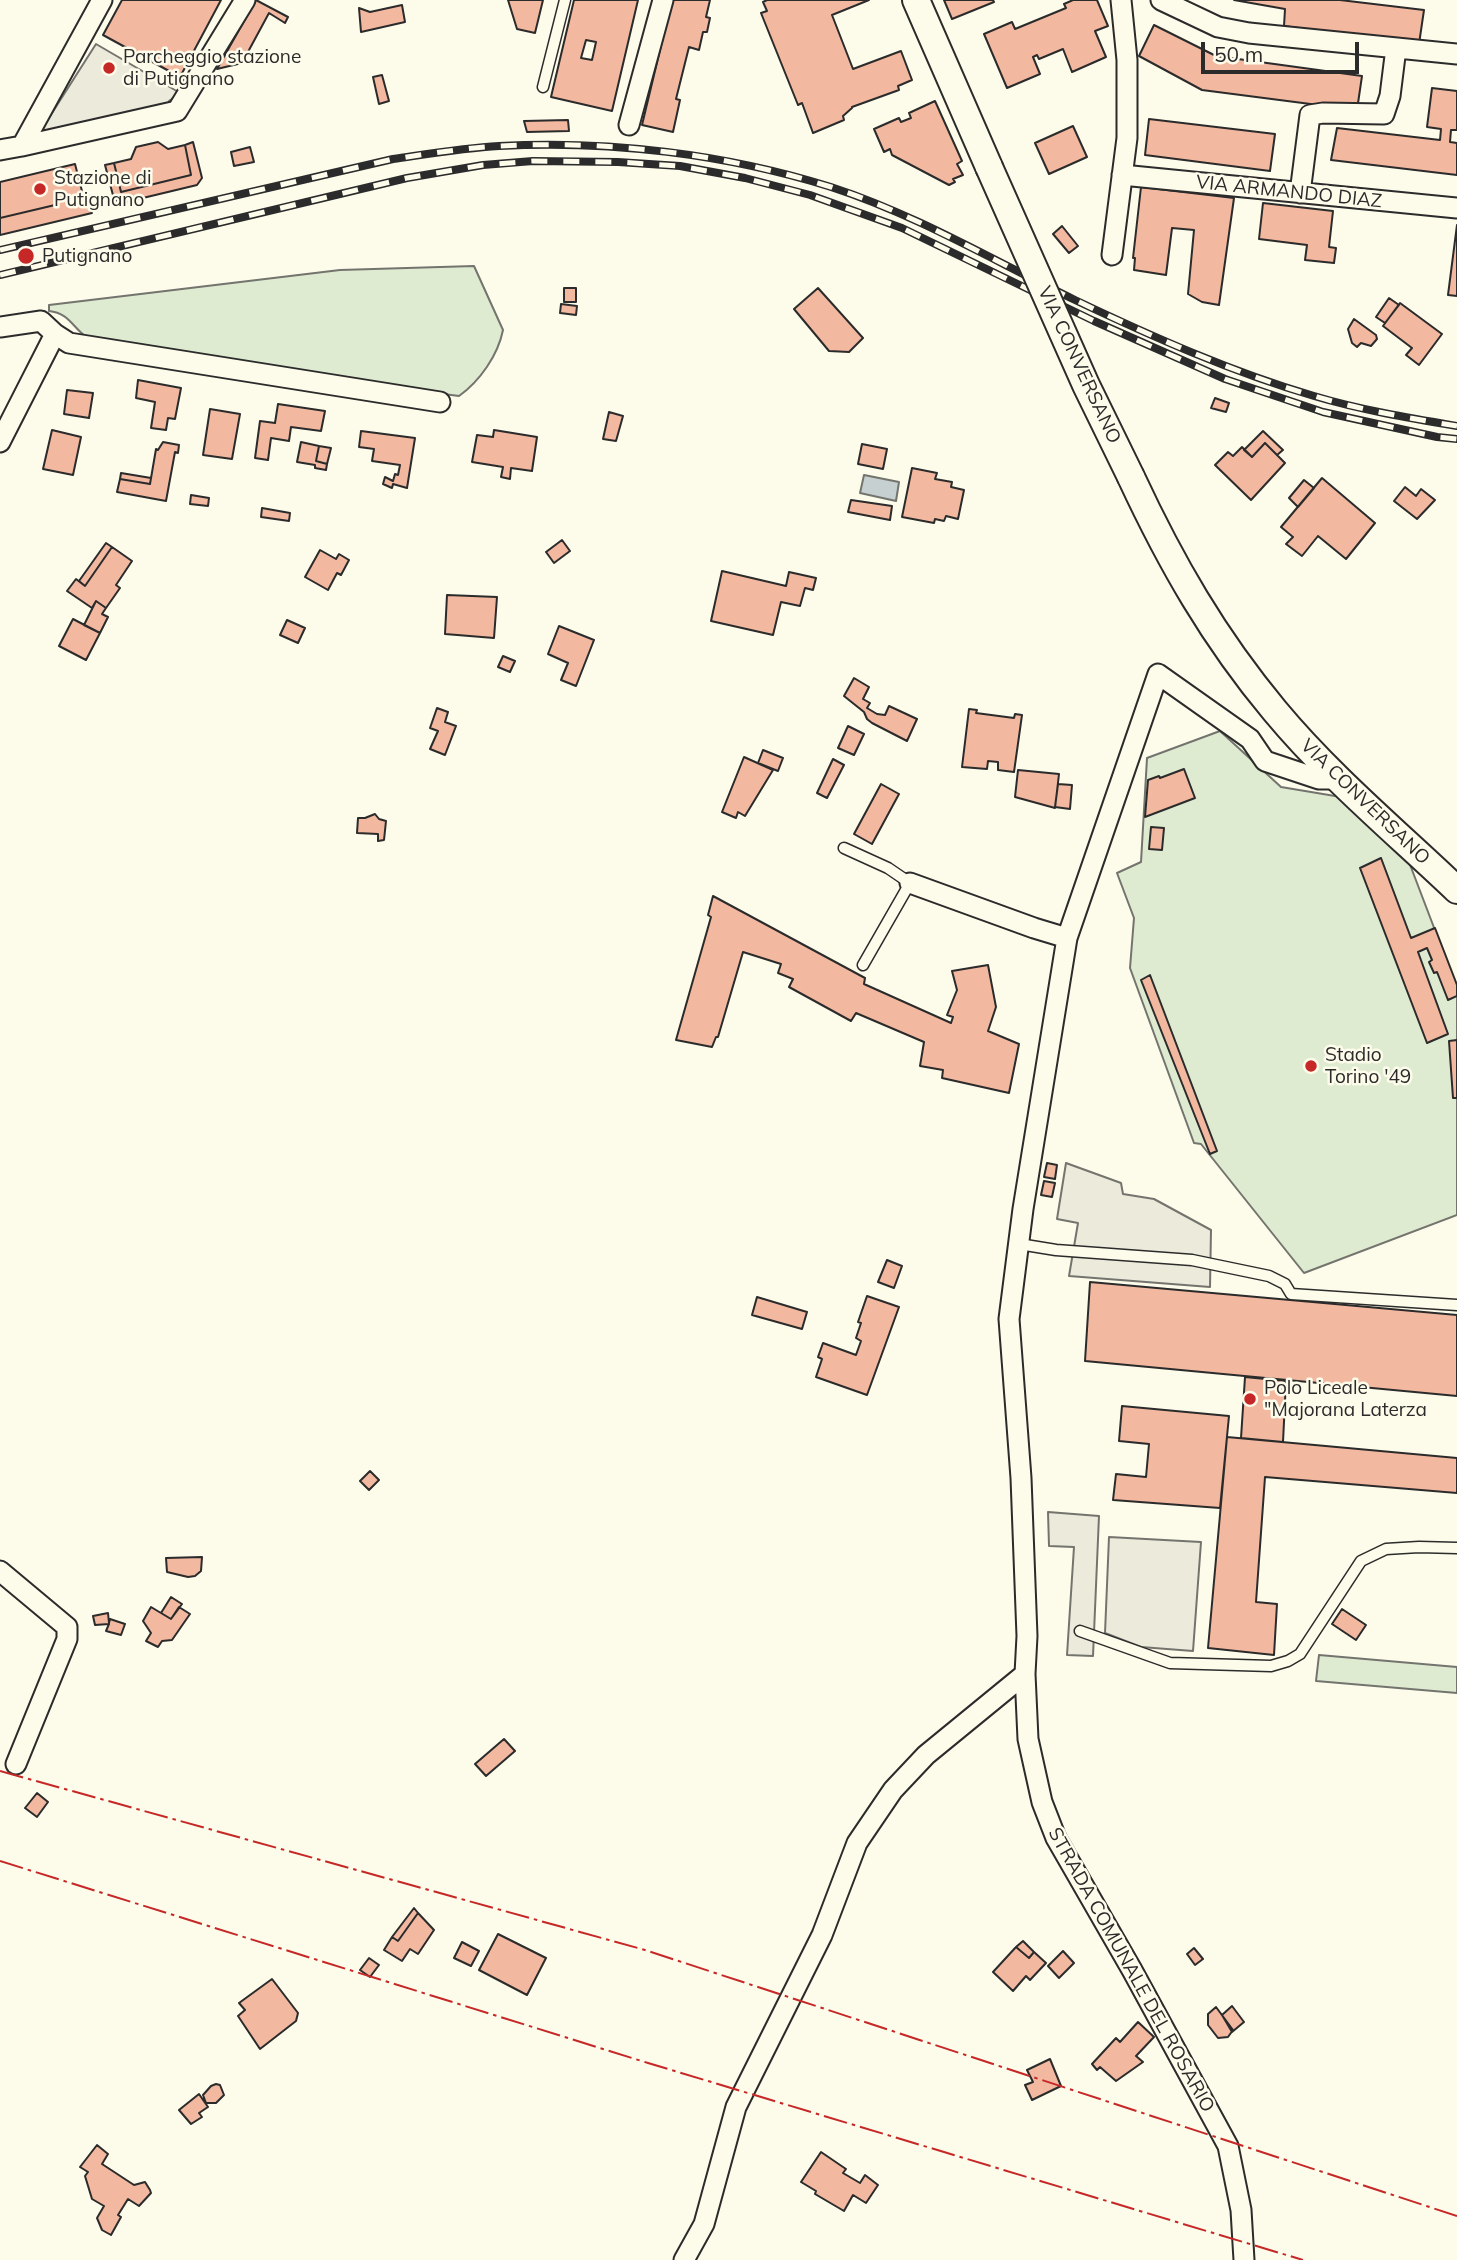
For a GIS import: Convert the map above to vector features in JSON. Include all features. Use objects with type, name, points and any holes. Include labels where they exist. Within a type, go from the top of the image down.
[{"type":"main road","name":"VIA CONVERSANO","points":[[916,0],[1086,384],[1160,539],[1196,603],[1231,655],[1275,712],[1308,748],[1457,890]]},
{"type":"street","points":[[22,146],[102,0]]},
{"type":"street","points":[[0,150],[177,111],[245,0]]},
{"type":"street","points":[[629,125],[663,0]]},
{"type":"street","points":[[1112,255],[1126,138],[1127,60],[1121,0]]},
{"type":"street","points":[[1161,0],[1218,27],[1228,29],[1457,54]]},
{"type":"street","points":[[1300,193],[1310,115],[1384,114],[1390,96],[1395,48]]},
{"type":"street","name":"VIA ARMANDO DIAZ","points":[[1122,175],[1457,208]]},
{"type":"street","points":[[0,327],[41,321],[69,343],[440,402]]},
{"type":"street","points":[[0,442],[55,334]]},
{"type":"street","name":"STRADA COMUNALE DEL ROSARIO","points":[[1244,2260],[1241,2210],[1228,2146],[1056,1838],[1042,1802],[1028,1739],[1021,1478],[1009,1319],[1067,938],[1158,674],[1250,738],[1265,761],[1319,779],[1340,779]]},
{"type":"street","points":[[910,883],[1067,938]]},
{"type":"street","points":[[0,1571],[67,1627],[67,1639],[16,1764]]},
{"type":"street","points":[[684,2260],[704,2224],[736,2106],[822,1935],[857,1843],[893,1790],[926,1755],[1025,1674]]},
{"type":"lane","points":[[543,87],[565,0]]},
{"type":"lane","points":[[844,848],[888,868],[910,883],[863,965]]},
{"type":"lane","points":[[1019,1244],[1056,1250],[1192,1260],[1269,1276],[1285,1283],[1291,1294],[1457,1305]]},
{"type":"lane","points":[[1080,1631],[1170,1663],[1271,1666],[1300,1654],[1361,1560],[1386,1549],[1457,1548]]},
{"type":"green space","points":[[474,266],[503,330],[487,367],[459,396],[329,379],[89,339],[67,318],[49,311],[49,305],[340,270]]},
{"type":"green space","name":"Stadio Torino '49","points":[[1220,731],[1281,787],[1341,797],[1409,862],[1457,988],[1457,1215],[1304,1273],[1201,1144],[1194,1143],[1130,968],[1134,918],[1117,873],[1141,862],[1147,758]]},
{"type":"green space","points":[[1319,1655],[1457,1667],[1457,1693],[1316,1681]]},
{"type":"shaded area","name":"Parcheggio stazione di Putignano","points":[[96,44],[180,93],[169,101],[165,111],[38,135]]},
{"type":"shaded area","points":[[864,475],[899,482],[896,501],[860,493]]},
{"type":"shaded area","points":[[1066,1163],[1121,1183],[1123,1194],[1154,1199],[1211,1230],[1210,1287],[1069,1276],[1078,1223],[1057,1219]]},
{"type":"shaded area","points":[[1048,1512],[1099,1516],[1093,1656],[1067,1655],[1074,1547],[1049,1546]]},
{"type":"shaded area","points":[[1109,1537],[1201,1542],[1193,1651],[1141,1647],[1105,1633]]},
{"type":"building","points":[[122,0],[221,0],[180,77],[103,35]]},
{"type":"building","points":[[256,0],[288,17],[285,23],[269,13],[242,63],[217,69]]},
{"type":"building","points":[[508,0],[543,0],[535,33],[517,29]]},
{"type":"building","points":[[574,0],[638,0],[612,111],[551,97]],"holes":[[[586,40],[596,42],[592,60],[581,58]]]},
{"type":"building","points":[[672,0],[710,0],[706,17],[710,18],[707,32],[703,32],[699,50],[689,47],[676,99],[680,100],[673,132],[642,125]]},
{"type":"building","points":[[869,0],[832,15],[853,69],[901,51],[912,80],[898,86],[899,90],[852,107],[843,116],[844,120],[813,133],[802,103],[798,105],[761,13],[767,11],[763,2]]},
{"type":"building","points":[[944,0],[993,0],[994,2],[952,19]]},
{"type":"building","points":[[1073,0],[1097,0],[1108,26],[1095,31],[1106,57],[1072,72],[1063,49],[1039,59],[1037,55],[1033,57],[1040,74],[1007,88],[984,34],[1012,22],[1015,29],[1066,8],[1064,4]]},
{"type":"building","points":[[1234,0],[1340,0],[1424,10],[1419,44],[1284,26],[1285,9]]},
{"type":"building","points":[[402,5],[405,22],[361,32],[359,8],[370,12]]},
{"type":"building","points":[[1154,25],[1216,56],[1362,76],[1357,110],[1202,90],[1139,56]]},
{"type":"building","points":[[382,75],[389,101],[379,104],[373,77]]},
{"type":"building","points":[[1432,88],[1457,91],[1457,130],[1451,130],[1450,142],[1457,143],[1457,175],[1331,160],[1337,128],[1440,140],[1441,129],[1427,127]]},
{"type":"building","points":[[935,101],[962,161],[957,164],[963,175],[953,179],[955,182],[949,185],[892,155],[890,149],[884,152],[874,129],[899,118],[901,122],[911,118],[909,113]]},
{"type":"building","points":[[1149,119],[1275,134],[1270,171],[1145,155]]},
{"type":"building","points":[[568,120],[569,131],[527,132],[524,121]]},
{"type":"building","points":[[1073,126],[1087,157],[1049,174],[1035,143]]},
{"type":"building","points":[[158,142],[168,149],[185,145],[191,175],[121,192],[114,163],[131,159],[136,147]]},
{"type":"building","points":[[193,142],[202,178],[197,185],[122,203],[114,199],[105,165],[114,163],[121,192],[191,175],[185,145]]},
{"type":"building","points":[[250,147],[254,162],[234,166],[231,152]]},
{"type":"building","name":"Stazione di Putignano","points":[[75,164],[83,195],[55,202],[55,205],[0,218],[0,182]]},
{"type":"building","points":[[1141,187],[1234,198],[1219,305],[1202,302],[1188,294],[1194,230],[1172,228],[1166,275],[1134,270]]},
{"type":"building","points":[[88,194],[92,213],[0,235],[0,218]]},
{"type":"building","points":[[1263,203],[1333,211],[1329,247],[1336,248],[1334,263],[1305,260],[1307,245],[1259,239]]},
{"type":"building","points":[[1457,225],[1457,296],[1448,295]]},
{"type":"building","points":[[1062,226],[1078,246],[1069,253],[1053,234]]},
{"type":"building","points":[[564,288],[576,288],[576,302],[564,302]]},
{"type":"building","points":[[818,288],[863,338],[849,352],[829,351],[794,309]]},
{"type":"building","points":[[1389,298],[1399,305],[1385,323],[1376,317]]},
{"type":"building","points":[[1400,303],[1442,334],[1419,365],[1406,355],[1412,348],[1383,326]]},
{"type":"building","points":[[561,304],[577,306],[576,315],[560,313]]},
{"type":"building","points":[[1354,319],[1376,335],[1377,339],[1371,346],[1361,343],[1357,347],[1352,343],[1348,329]]},
{"type":"building","points":[[138,380],[181,388],[175,419],[168,418],[166,430],[151,428],[155,402],[136,398]]},
{"type":"building","points":[[67,390],[93,393],[89,418],[64,414]]},
{"type":"building","points":[[1215,398],[1229,403],[1226,412],[1211,408]]},
{"type":"building","points":[[278,404],[325,411],[321,431],[291,427],[289,441],[271,438],[268,460],[255,458],[260,421],[275,423]]},
{"type":"building","points":[[210,409],[240,414],[232,459],[203,455]]},
{"type":"building","points":[[609,412],[623,416],[616,441],[603,439]]},
{"type":"building","points":[[52,430],[81,437],[73,475],[43,469]]},
{"type":"building","points":[[494,430],[537,437],[532,471],[511,468],[510,479],[501,477],[503,467],[472,462],[477,435],[493,437]]},
{"type":"building","points":[[361,431],[415,438],[407,488],[393,484],[392,488],[383,484],[385,477],[393,481],[395,474],[398,475],[400,465],[372,461],[374,449],[359,447]]},
{"type":"building","points":[[1263,431],[1283,450],[1277,455],[1265,443],[1252,457],[1244,450]]},
{"type":"building","points":[[163,442],[179,445],[178,453],[175,452],[166,501],[117,492],[120,479],[150,484],[156,449],[158,450]]},
{"type":"building","points":[[301,442],[319,446],[316,461],[327,464],[326,470],[297,462]]},
{"type":"building","points":[[1265,443],[1285,463],[1251,500],[1215,465],[1228,452],[1233,456],[1242,447],[1252,457]]},
{"type":"building","points":[[862,444],[887,449],[883,469],[858,464]]},
{"type":"building","points":[[319,446],[331,448],[327,464],[316,461]]},
{"type":"building","points":[[912,468],[937,473],[935,479],[952,482],[951,487],[964,490],[958,519],[946,516],[944,521],[935,519],[934,523],[902,517]]},
{"type":"building","points":[[121,473],[151,478],[150,484],[120,479]]},
{"type":"building","points":[[1322,478],[1375,523],[1346,559],[1318,536],[1302,556],[1286,544],[1293,537],[1281,527]]},
{"type":"building","points":[[1304,480],[1314,488],[1298,507],[1289,498]]},
{"type":"building","points":[[1405,487],[1416,496],[1421,489],[1435,500],[1417,519],[1394,501]]},
{"type":"building","points":[[191,495],[209,498],[208,506],[190,504]]},
{"type":"building","points":[[851,500],[892,506],[890,520],[848,512]]},
{"type":"building","points":[[262,508],[290,513],[289,521],[261,517]]},
{"type":"building","points":[[562,540],[570,551],[554,563],[546,552]]},
{"type":"building","points":[[106,543],[112,547],[85,586],[79,581]]},
{"type":"building","points":[[112,547],[132,561],[116,585],[120,588],[106,608],[96,601],[92,608],[67,591],[76,579],[85,586]]},
{"type":"building","points":[[320,550],[336,559],[339,554],[349,560],[341,575],[337,573],[328,590],[305,577]]},
{"type":"building","points":[[722,571],[786,586],[789,572],[816,578],[813,590],[805,588],[800,606],[781,602],[773,635],[711,621]]},
{"type":"building","points":[[447,595],[497,597],[494,638],[445,634]]},
{"type":"building","points":[[96,601],[106,608],[102,614],[108,617],[100,633],[84,625]]},
{"type":"building","points":[[73,619],[100,633],[86,660],[59,646]]},
{"type":"building","points":[[287,620],[305,628],[298,643],[280,635]]},
{"type":"building","points":[[559,626],[594,640],[576,686],[561,680],[568,663],[548,654]]},
{"type":"building","points":[[503,656],[515,661],[510,672],[498,667]]},
{"type":"building","points":[[854,678],[869,687],[863,699],[870,703],[867,708],[885,715],[889,706],[917,719],[907,741],[872,723],[864,712],[844,696]]},
{"type":"building","points":[[437,708],[448,712],[445,722],[456,726],[445,755],[430,749],[438,731],[430,728]]},
{"type":"building","points":[[969,709],[977,710],[976,713],[1014,718],[1015,714],[1022,715],[1014,772],[998,770],[998,762],[988,761],[987,769],[962,767]]},
{"type":"building","points":[[848,726],[864,734],[854,755],[838,748]]},
{"type":"building","points":[[763,750],[783,758],[778,771],[758,763]]},
{"type":"building","points":[[744,757],[773,770],[745,816],[738,812],[736,818],[722,812]]},
{"type":"building","points":[[833,759],[844,765],[827,798],[817,793]]},
{"type":"building","points":[[1184,769],[1195,798],[1145,817],[1148,780]]},
{"type":"building","points":[[1018,770],[1059,774],[1055,808],[1015,797]]},
{"type":"building","points":[[881,784],[899,794],[872,844],[854,834]]},
{"type":"building","points":[[1058,784],[1072,785],[1070,809],[1055,807]]},
{"type":"building","points":[[375,814],[386,821],[384,840],[378,841],[378,834],[357,833],[358,818]]},
{"type":"building","points":[[1151,827],[1164,828],[1162,850],[1149,849]]},
{"type":"building","points":[[1381,858],[1411,938],[1435,928],[1457,985],[1457,996],[1448,1000],[1437,972],[1434,973],[1429,962],[1432,960],[1427,948],[1418,952],[1448,1034],[1427,1043],[1360,868]]},
{"type":"building","points":[[713,896],[865,978],[864,984],[951,1023],[953,1017],[947,1015],[957,990],[952,971],[988,965],[996,1007],[988,1031],[1019,1044],[1009,1093],[942,1078],[943,1070],[920,1066],[924,1042],[856,1013],[851,1021],[789,987],[793,979],[778,973],[781,964],[743,952],[718,1037],[712,1047],[676,1040],[711,917],[708,915]]},
{"type":"building","points":[[1150,975],[1217,1151],[1210,1154],[1141,980]]},
{"type":"building","points":[[1457,1040],[1457,1098],[1453,1098],[1449,1041]]},
{"type":"building","points":[[1047,1163],[1057,1165],[1055,1179],[1044,1177]]},
{"type":"building","points":[[1044,1181],[1055,1183],[1052,1197],[1041,1195]]},
{"type":"building","points":[[887,1260],[902,1266],[894,1288],[878,1282]]},
{"type":"building","points":[[1090,1282],[1457,1315],[1457,1396],[1085,1361]]},
{"type":"building","points":[[867,1296],[899,1307],[867,1395],[816,1377],[822,1359],[818,1357],[823,1343],[856,1355],[861,1341],[856,1338],[861,1323],[858,1322]]},
{"type":"building","points":[[757,1297],[807,1312],[802,1329],[752,1315]]},
{"type":"building","points":[[1245,1377],[1286,1381],[1283,1442],[1241,1438]]},
{"type":"building","points":[[1122,1406],[1229,1416],[1220,1508],[1113,1500],[1116,1474],[1146,1477],[1149,1444],[1119,1441]]},
{"type":"building","points":[[1227,1437],[1457,1458],[1457,1493],[1265,1477],[1256,1602],[1277,1604],[1274,1655],[1208,1648]]},
{"type":"building","points":[[370,1471],[379,1480],[369,1490],[360,1481]]},
{"type":"building","points":[[202,1557],[201,1571],[195,1576],[167,1572],[166,1558]]},
{"type":"building","points":[[171,1597],[182,1604],[171,1619],[161,1613]]},
{"type":"building","points":[[151,1607],[171,1619],[179,1607],[190,1614],[172,1640],[162,1641],[158,1647],[146,1641],[151,1633],[143,1621]]},
{"type":"building","points":[[1342,1609],[1366,1625],[1356,1640],[1332,1624]]},
{"type":"building","points":[[108,1613],[109,1623],[110,1619],[125,1624],[121,1635],[106,1631],[109,1624],[95,1625],[93,1616]]},
{"type":"building","points":[[504,1739],[515,1751],[486,1776],[475,1764]]},
{"type":"building","points":[[37,1793],[48,1802],[37,1817],[25,1808]]},
{"type":"building","points":[[414,1908],[418,1913],[398,1941],[392,1937]]},
{"type":"building","points":[[418,1913],[434,1930],[418,1954],[410,1949],[402,1961],[384,1950],[392,1937],[398,1941]]},
{"type":"building","points":[[498,1934],[546,1958],[527,1995],[479,1970]]},
{"type":"building","points":[[1023,1941],[1034,1952],[1029,1958],[1016,1947]]},
{"type":"building","points":[[462,1942],[479,1951],[471,1966],[454,1958]]},
{"type":"building","points":[[1016,1947],[1029,1958],[1034,1952],[1046,1963],[1030,1980],[1026,1976],[1013,1991],[993,1972]]},
{"type":"building","points":[[1194,1948],[1203,1959],[1195,1965],[1187,1954]]},
{"type":"building","points":[[1063,1951],[1074,1963],[1059,1978],[1048,1966]]},
{"type":"building","points":[[369,1958],[379,1965],[370,1977],[360,1970]]},
{"type":"building","points":[[272,1979],[298,2013],[296,2021],[260,2049],[238,2016],[245,2010],[239,2003]]},
{"type":"building","points":[[1232,2006],[1244,2022],[1232,2032],[1222,2015]]},
{"type":"building","points":[[1216,2007],[1233,2030],[1228,2037],[1218,2038],[1208,2025],[1208,2014]]},
{"type":"building","points":[[1138,2022],[1154,2037],[1136,2056],[1143,2062],[1116,2081],[1100,2067],[1097,2070],[1092,2064],[1116,2038],[1120,2042]]},
{"type":"building","points":[[1050,2059],[1061,2086],[1032,2100],[1025,2085],[1033,2082],[1027,2070]]},
{"type":"building","points":[[216,2084],[220,2085],[224,2095],[216,2103],[206,2103],[203,2095]]},
{"type":"building","points":[[199,2094],[208,2107],[199,2113],[202,2117],[191,2124],[179,2110]]},
{"type":"building","points":[[97,2145],[108,2154],[102,2164],[134,2185],[145,2182],[151,2193],[139,2206],[128,2199],[118,2215],[121,2217],[111,2235],[102,2230],[97,2218],[104,2206],[92,2199],[85,2176],[88,2172],[80,2167]]},
{"type":"building","points":[[821,2152],[846,2169],[843,2173],[860,2183],[865,2175],[878,2185],[866,2203],[853,2195],[844,2211],[815,2194],[816,2191],[801,2182]]},
{"type":"railway","points":[[0,250],[393,159],[499,146],[583,145],[667,152],[750,166],[863,198],[925,225],[1104,314],[1223,365],[1332,401],[1457,426]]},
{"type":"railway","points":[[0,275],[407,178],[483,165],[533,161],[680,166],[745,178],[810,195],[902,228],[1094,321],[1225,379],[1323,412],[1457,439]]},
{"type":"power","points":[[0,1771],[645,1950],[1457,2216]]},
{"type":"power","points":[[0,1861],[648,2063],[1303,2260]]},
{"type":"place","name":"Parcheggio stazione di Putignano","points":[[109,68]]},
{"type":"place","name":"Stazione di Putignano","points":[[40,189]]},
{"type":"place","name":"Putignano","points":[[26,256]]},
{"type":"place","name":"Stadio Torino '49","points":[[1311,1066]]},
{"type":"place","name":"Polo Liceale \"Majorana Laterza","points":[[1250,1399]]}]
